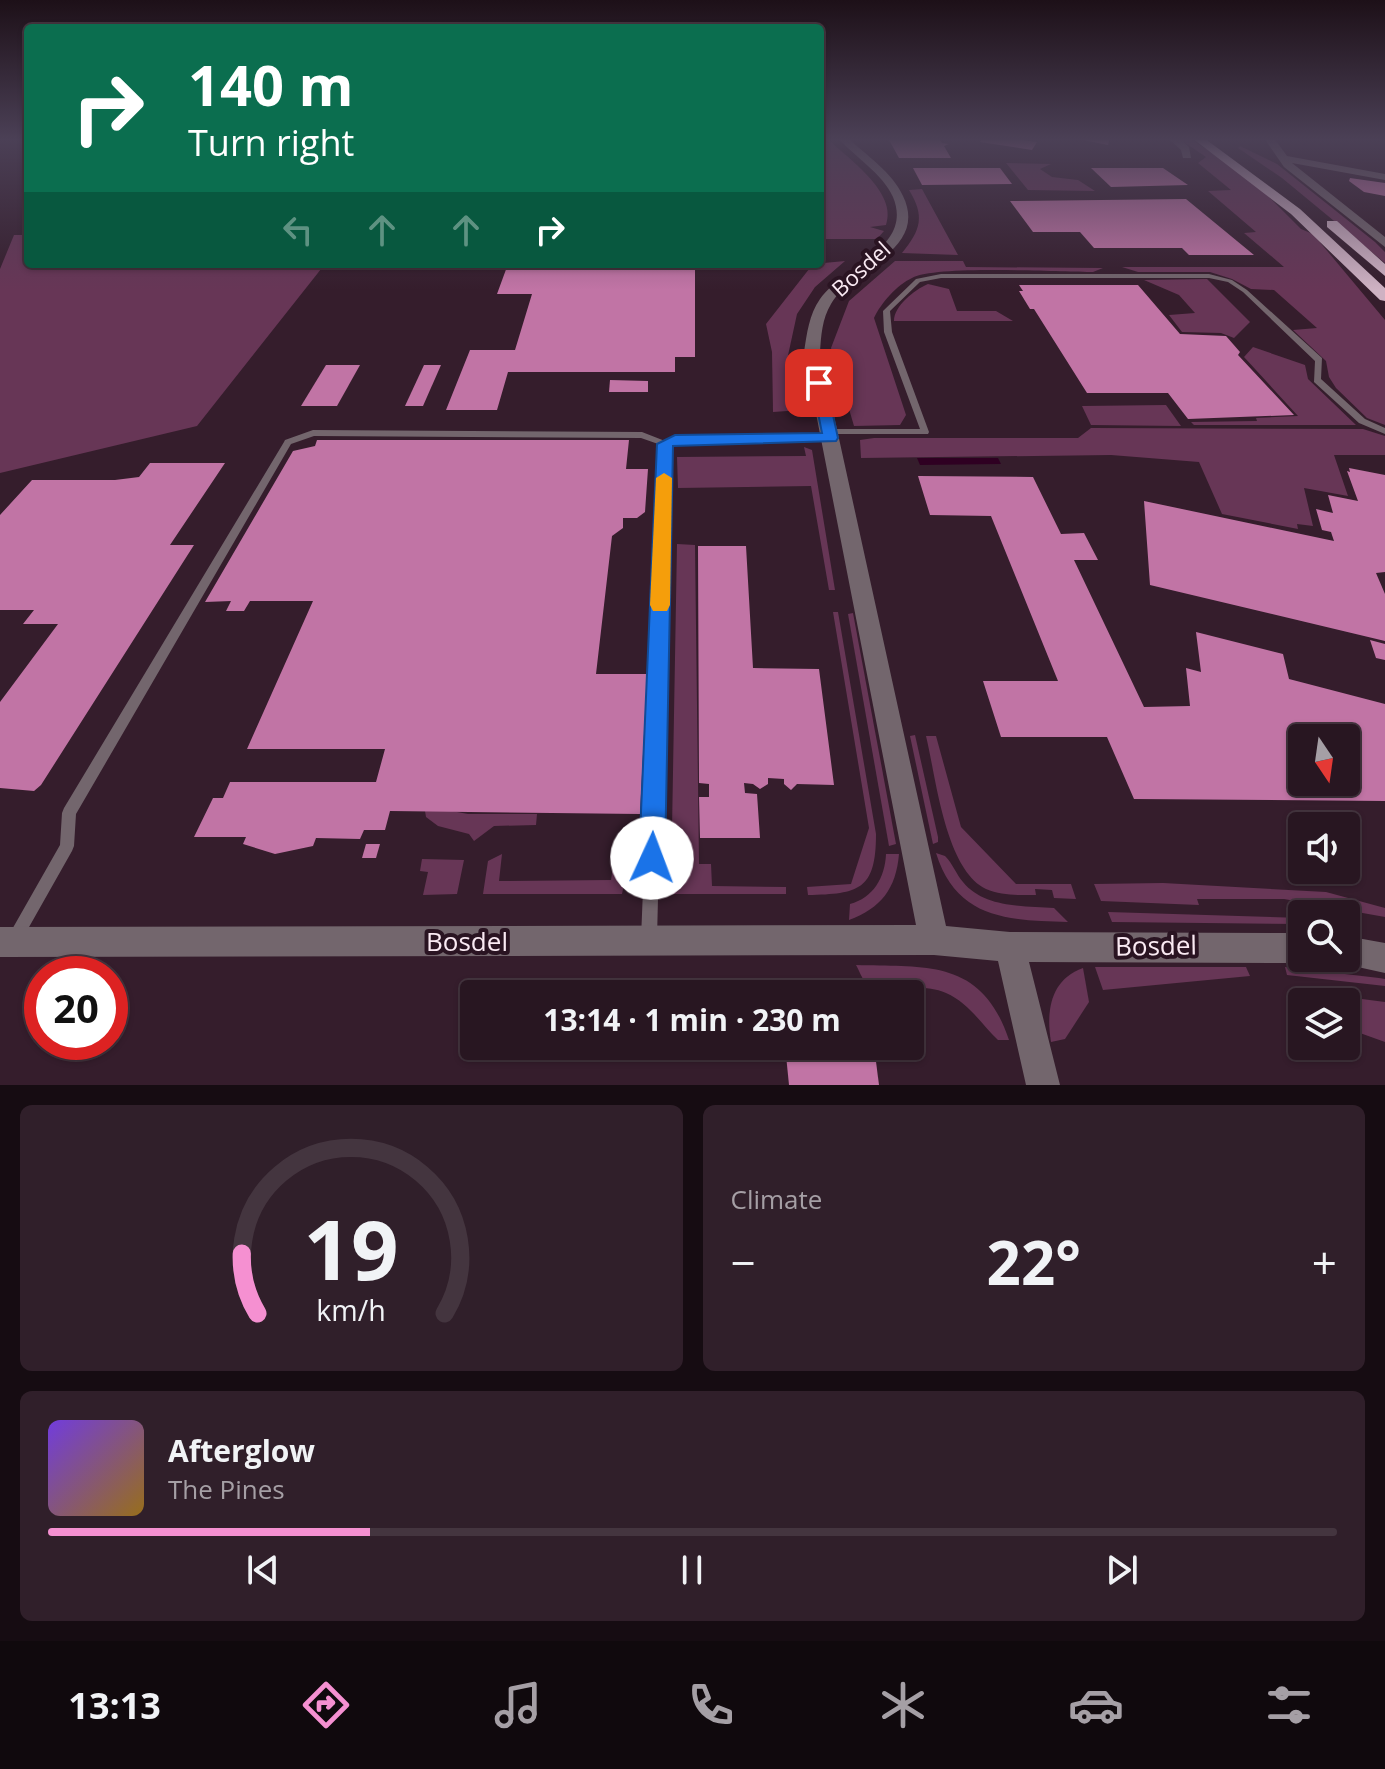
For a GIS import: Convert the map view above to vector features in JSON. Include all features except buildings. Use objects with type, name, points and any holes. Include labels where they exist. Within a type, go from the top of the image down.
[{"type":"highway","points":[[1267,189],[1314,226],[1385,297]]},
{"type":"highway","points":[[1289,189],[1385,272]]},
{"type":"street","name":"Bosdel","points":[[893,189],[906,213],[904,229],[889,247],[829,297],[815,321],[812,352],[934,940]]},
{"type":"street","points":[[1318,189],[1385,243]]},
{"type":"street","name":"Bosdel","points":[[6,942],[934,940],[1010,947],[1288,948]]},
{"type":"street","points":[[1010,947],[1043,1085]]},
{"type":"street","points":[[1360,954],[1385,958]]},
{"type":"lane","points":[[6,942],[67,846],[69,813],[288,442],[313,433],[642,435],[665,444],[675,439],[925,432],[888,332],[886,311],[918,280],[941,276],[1209,276],[1230,281],[1319,360],[1317,380],[1362,421],[1385,431]]},
{"type":"lane","points":[[649,941],[665,444]]},
{"type":"shaded area","points":[[824,189],[878,189],[888,213],[886,225],[870,227],[884,231],[877,239],[824,239]]},
{"type":"shaded area","points":[[922,189],[958,255],[902,253],[919,223],[917,208],[909,190]]},
{"type":"shaded area","points":[[1091,189],[1095,191],[1028,190]]},
{"type":"shaded area","points":[[1295,189],[1308,189],[1375,242],[1385,252],[1385,263]]},
{"type":"shaded area","points":[[1262,190],[1301,229],[1313,234],[1385,320],[1385,425],[1367,418],[1336,388],[1329,377],[1326,361],[1293,330],[1317,328],[1274,290],[1251,289],[1210,272],[1138,272],[1122,267],[1284,267],[1244,233],[1256,232],[1208,191]]},
{"type":"shaded area","points":[[14,235],[24,235],[24,268],[322,268],[197,426],[0,473],[0,269]]},
{"type":"shaded area","points":[[845,261],[815,287],[797,314],[787,360],[802,410],[773,412],[772,352],[766,324],[810,268],[824,268],[824,263]]},
{"type":"shaded area","points":[[895,261],[963,261],[966,267],[1103,268],[1093,272],[945,272],[925,274],[906,281],[890,295],[874,318],[906,415],[900,425],[854,426],[831,348],[849,301]]},
{"type":"shaded area","points":[[1207,279],[1250,322],[1234,338],[1221,333],[1182,332],[1169,315],[1195,313],[1179,295],[1144,280]]},
{"type":"shaded area","points":[[928,284],[949,289],[957,311],[996,311],[1013,321],[894,321],[897,310],[906,299]]},
{"type":"shaded area","points":[[1253,347],[1305,365],[1308,379],[1356,425],[1194,425],[1191,422],[1257,421],[1256,418],[1298,416],[1244,357]]},
{"type":"shaded area","points":[[1166,405],[1181,426],[1091,425],[1082,406]]},
{"type":"shaded area","points":[[1091,428],[1363,429],[1385,436],[1385,455],[1334,455],[1348,496],[1304,488],[1313,526],[1297,524],[1298,529],[1222,514],[1199,462],[1111,455],[861,458],[860,440],[874,438],[1078,438]]},
{"type":"shaded area","points":[[804,447],[812,450],[835,590],[829,590],[811,486],[678,488],[677,457],[806,456]]},
{"type":"shaded area","points":[[917,458],[998,458],[1001,464],[920,465]]},
{"type":"shaded area","points":[[677,544],[695,545],[699,864],[711,864],[712,886],[786,887],[786,894],[668,894],[667,886],[671,886]]},
{"type":"shaded area","points":[[833,612],[838,612],[876,834],[875,853],[873,867],[861,885],[840,893],[808,895],[807,887],[851,884],[869,828]]},
{"type":"shaded area","points":[[853,613],[896,844],[889,846],[848,614]]},
{"type":"shaded area","points":[[915,735],[938,837],[938,842],[933,844],[910,736]]},
{"type":"shaded area","points":[[926,736],[936,736],[961,827],[1016,884],[1071,884],[1076,899],[1054,898],[1052,890],[1035,889],[1036,895],[998,893],[986,889],[972,878],[961,862],[944,820]]},
{"type":"shaded area","points":[[446,810],[468,814],[537,814],[536,825],[494,826],[474,841],[469,834],[438,826],[426,817],[425,811]]},
{"type":"shaded area","points":[[936,853],[945,856],[963,882],[982,897],[1018,906],[1054,908],[1068,922],[1006,917],[971,904],[957,892],[945,875]]},
{"type":"shaded area","points":[[502,854],[499,881],[611,880],[614,860],[627,870],[622,894],[483,894],[488,861]]},
{"type":"shaded area","points":[[886,854],[899,854],[894,877],[885,896],[870,910],[849,920],[850,904],[871,892],[880,879]]},
{"type":"shaded area","points":[[422,859],[464,860],[457,894],[423,895],[428,872],[420,871]]},
{"type":"shaded area","points":[[1163,883],[1326,892],[1356,900],[1197,899],[1199,905],[1101,901],[1094,884]]},
{"type":"shaded area","points":[[1360,901],[1385,908],[1385,917],[1360,913]]},
{"type":"shaded area","points":[[1108,912],[1288,918],[1288,924],[1112,922]]},
{"type":"shaded area","points":[[856,965],[906,966],[949,973],[967,981],[984,994],[998,1014],[1009,1040],[998,1040],[954,997],[924,988],[924,980],[864,980]]},
{"type":"shaded area","points":[[1095,967],[1246,967],[1250,976],[1103,990]]},
{"type":"shaded area","points":[[1285,967],[1288,972],[1327,972],[1385,979],[1385,986],[1287,975]]},
{"type":"shaded area","points":[[1083,968],[1089,1002],[1065,1039],[1051,1042],[1049,1019],[1053,998],[1063,980]]},
{"type":"shaded area","points":[[1360,999],[1385,1002],[1385,1042],[1360,1033]]},
{"type":"slow traffic","points":[[660,605],[664,478]]},
{"type":"route","points":[[652,858],[665,444],[675,439],[831,438],[819,383]]}]
